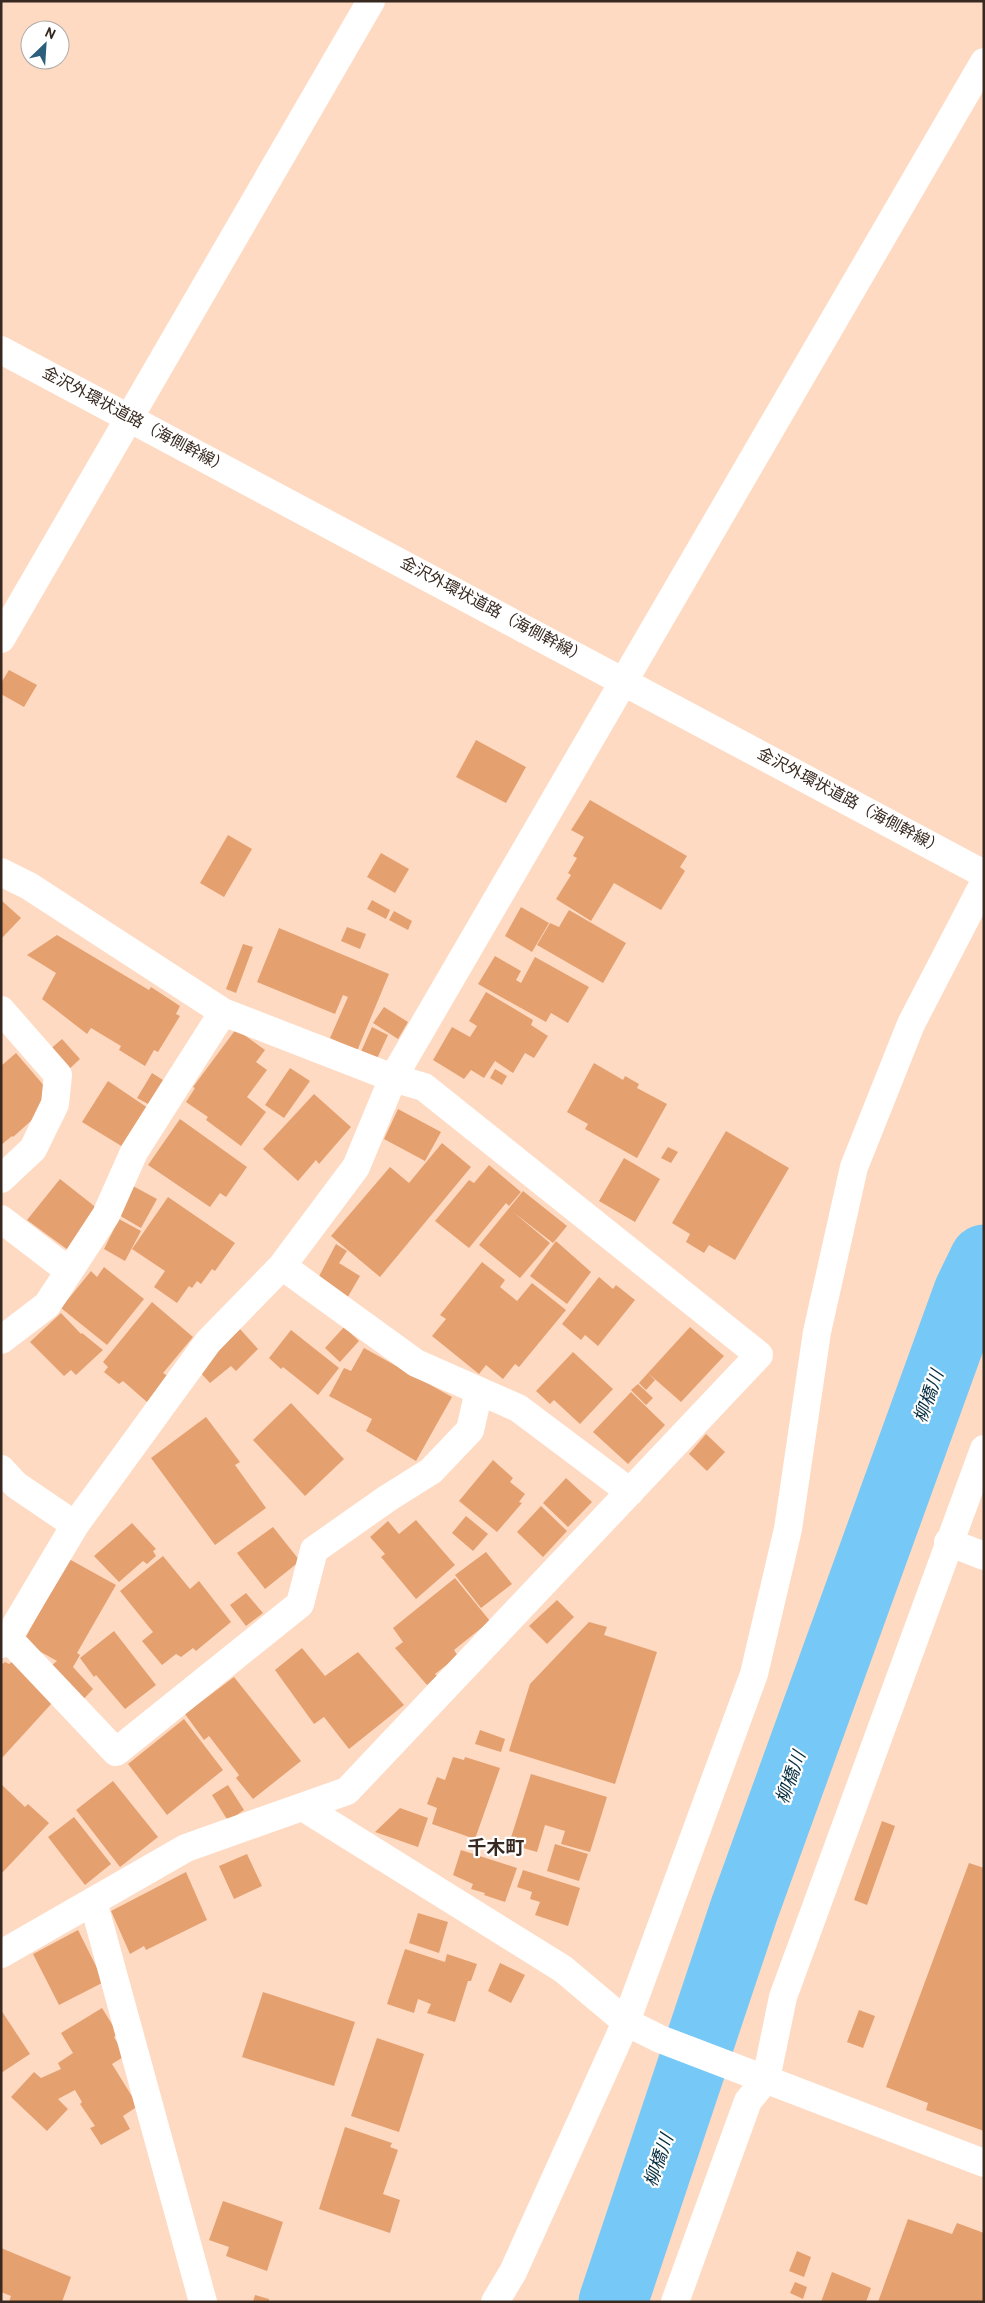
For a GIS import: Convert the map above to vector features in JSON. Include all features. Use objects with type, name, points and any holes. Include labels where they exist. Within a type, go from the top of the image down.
[{"type":"street","points":[[1,639],[371,1]]},
{"type":"street","points":[[479,1391],[470,1430],[431,1471],[388,1498],[314,1550],[300,1604],[116,1752],[4,1641],[75,1525],[208,1342],[282,1266],[356,1167],[393,1078],[984,62]]},
{"type":"street","name":"金沢外環状道路（海側幹線）","points":[[1,350],[984,874]]},
{"type":"street","points":[[1,872],[29,886],[223,1012],[393,1078],[424,1087],[759,1355],[347,1791],[186,1848],[1,1954]]},
{"type":"street","points":[[495,2302],[513,2272],[626,2022],[754,1674],[788,1529],[817,1332],[854,1167],[911,1024],[984,883]]},
{"type":"street","points":[[1,1010],[58,1075],[55,1104],[33,1149],[1,1179]]},
{"type":"street","points":[[1,1340],[47,1305],[106,1215],[134,1152],[223,1012]]},
{"type":"street","points":[[1,1218],[69,1271]]},
{"type":"street","points":[[282,1266],[416,1362],[518,1408],[630,1492]]},
{"type":"street","points":[[675,2302],[748,2102],[766,2079],[783,1997],[948,1542],[984,1449]]},
{"type":"street","points":[[1,1469],[16,1485],[75,1525]]},
{"type":"street","points":[[948,1542],[984,1556]]},
{"type":"street","points":[[303,1807],[563,1969],[626,2022],[660,2040],[984,2163]]},
{"type":"street","points":[[93,1901],[203,2302]]},
{"type":"building","points":[[9,670],[37,685],[24,707],[1,694],[1,683]]},
{"type":"building","points":[[476,740],[526,767],[506,803],[456,777]]},
{"type":"building","points":[[590,800],[687,856],[680,867],[685,871],[661,910],[614,883],[591,921],[556,899],[571,875],[568,873],[577,858],[573,856],[584,837],[571,830]]},
{"type":"building","points":[[228,835],[252,849],[224,897],[200,883]]},
{"type":"building","points":[[381,853],[409,869],[395,893],[367,877]]},
{"type":"building","points":[[1,900],[21,918],[1,939]]},
{"type":"building","points":[[372,900],[390,910],[386,919],[367,909]]},
{"type":"building","points":[[521,907],[549,923],[532,952],[505,936]]},
{"type":"building","points":[[569,910],[626,943],[603,983],[537,945],[550,923],[559,927]]},
{"type":"building","points":[[394,911],[412,921],[408,930],[389,920]]},
{"type":"building","points":[[347,927],[366,934],[360,949],[341,941]]},
{"type":"building","points":[[279,928],[389,974],[357,1051],[330,1038],[348,997],[343,995],[335,1014],[257,982]]},
{"type":"building","points":[[57,935],[149,990],[151,987],[180,1006],[176,1014],[180,1016],[158,1052],[154,1050],[145,1066],[119,1050],[121,1046],[91,1028],[87,1034],[42,999],[56,973],[27,955]]},
{"type":"building","points":[[243,944],[253,947],[236,993],[226,989]]},
{"type":"building","points":[[495,956],[521,971],[516,980],[521,983],[535,957],[589,987],[568,1023],[551,1013],[546,1022],[478,984]]},
{"type":"building","points":[[486,992],[533,1020],[531,1025],[548,1036],[534,1058],[525,1053],[513,1073],[495,1061],[484,1078],[471,1070],[464,1079],[433,1060],[452,1027],[470,1037],[477,1026],[469,1021]]},
{"type":"building","points":[[384,1007],[408,1022],[398,1039],[373,1023]]},
{"type":"building","points":[[372,1027],[388,1035],[375,1063],[359,1056]]},
{"type":"building","points":[[236,1029],[265,1050],[256,1062],[267,1070],[247,1097],[266,1112],[241,1146],[206,1120],[208,1117],[186,1102],[195,1088],[193,1087]]},
{"type":"building","points":[[62,1039],[80,1059],[66,1072],[48,1051]]},
{"type":"building","points":[[16,1053],[46,1088],[42,1092],[51,1103],[13,1137],[1,1145],[1,1066]]},
{"type":"building","points":[[594,1063],[623,1080],[625,1076],[639,1084],[637,1088],[667,1104],[637,1158],[585,1129],[588,1124],[567,1112]]},
{"type":"building","points":[[290,1068],[310,1081],[284,1118],[265,1105]]},
{"type":"building","points":[[495,1069],[507,1076],[502,1085],[490,1078]]},
{"type":"building","points":[[152,1073],[163,1080],[148,1104],[137,1098]]},
{"type":"building","points":[[108,1081],[148,1108],[123,1147],[82,1122]]},
{"type":"building","points":[[314,1094],[351,1127],[319,1164],[316,1160],[298,1181],[263,1149]]},
{"type":"building","points":[[398,1109],[441,1132],[425,1161],[384,1139]]},
{"type":"building","points":[[180,1119],[247,1167],[226,1197],[220,1193],[210,1207],[148,1165]]},
{"type":"building","points":[[726,1131],[789,1168],[735,1260],[709,1245],[704,1253],[686,1242],[690,1234],[672,1223]]},
{"type":"building","points":[[442,1143],[471,1167],[380,1277],[331,1236],[390,1167],[409,1183]]},
{"type":"building","points":[[668,1147],[678,1152],[671,1163],[661,1158]]},
{"type":"building","points":[[624,1158],[660,1179],[635,1222],[599,1201]]},
{"type":"building","points":[[489,1165],[521,1192],[509,1206],[506,1203],[469,1248],[435,1221],[469,1180],[474,1183]]},
{"type":"building","points":[[60,1179],[98,1209],[68,1250],[27,1220]]},
{"type":"building","points":[[133,1186],[157,1199],[141,1228],[117,1214]]},
{"type":"building","points":[[523,1191],[567,1226],[553,1243],[513,1212],[550,1243],[520,1278],[479,1245]]},
{"type":"building","points":[[168,1197],[235,1243],[215,1271],[212,1269],[201,1284],[197,1281],[192,1288],[189,1286],[177,1303],[154,1287],[165,1271],[132,1249]]},
{"type":"building","points":[[119,1219],[141,1231],[125,1261],[104,1249]]},
{"type":"building","points":[[556,1241],[591,1272],[567,1304],[530,1276]]},
{"type":"building","points":[[336,1244],[347,1251],[339,1263],[360,1276],[346,1300],[316,1282]]},
{"type":"building","points":[[482,1262],[505,1280],[500,1287],[517,1301],[532,1283],[566,1310],[519,1367],[515,1364],[503,1379],[486,1365],[479,1374],[432,1336],[446,1319],[440,1315]]},
{"type":"building","points":[[104,1267],[144,1299],[107,1345],[61,1308],[91,1271],[97,1277]]},
{"type":"building","points":[[599,1277],[613,1289],[616,1285],[635,1300],[598,1346],[585,1335],[581,1340],[562,1324]]},
{"type":"building","points":[[152,1302],[193,1337],[163,1373],[168,1376],[147,1402],[123,1381],[119,1384],[104,1372],[108,1367],[103,1362]]},
{"type":"building","points":[[61,1313],[81,1334],[103,1350],[76,1375],[71,1370],[64,1376],[30,1342]]},
{"type":"building","points":[[344,1327],[359,1341],[340,1362],[325,1348]]},
{"type":"building","points":[[690,1327],[724,1356],[681,1402],[648,1373]]},
{"type":"building","points":[[240,1329],[258,1349],[236,1371],[231,1366],[210,1383],[197,1369]]},
{"type":"building","points":[[291,1330],[339,1368],[318,1395],[283,1367],[281,1369],[269,1358]]},
{"type":"building","points":[[364,1348],[452,1397],[416,1461],[366,1431],[372,1419],[329,1396],[344,1368],[351,1371]]},
{"type":"building","points":[[573,1352],[613,1389],[580,1424],[554,1400],[550,1404],[536,1391]]},
{"type":"building","points":[[648,1373],[655,1380],[646,1390],[639,1383]]},
{"type":"building","points":[[638,1384],[653,1398],[646,1405],[631,1390]]},
{"type":"building","points":[[631,1392],[665,1425],[628,1464],[593,1432]]},
{"type":"building","points":[[291,1403],[344,1459],[305,1496],[253,1440]]},
{"type":"building","points":[[206,1417],[240,1462],[235,1465],[266,1508],[215,1545],[151,1458]]},
{"type":"building","points":[[706,1434],[725,1452],[707,1471],[689,1454]]},
{"type":"building","points":[[493,1460],[513,1478],[510,1482],[525,1494],[519,1502],[522,1503],[497,1532],[459,1501]]},
{"type":"building","points":[[566,1478],[592,1502],[568,1527],[543,1503]]},
{"type":"building","points":[[541,1506],[567,1531],[543,1557],[517,1532]]},
{"type":"building","points":[[466,1516],[488,1534],[473,1551],[452,1533]]},
{"type":"building","points":[[416,1520],[455,1565],[416,1599],[381,1557],[385,1554],[370,1537],[388,1521],[399,1534]]},
{"type":"building","points":[[132,1523],[156,1549],[153,1551],[156,1556],[147,1564],[143,1561],[119,1582],[94,1556]]},
{"type":"building","points":[[273,1527],[300,1561],[265,1589],[237,1553]]},
{"type":"building","points":[[486,1552],[512,1584],[481,1608],[455,1575]]},
{"type":"building","points":[[163,1556],[190,1589],[199,1581],[231,1622],[196,1651],[193,1648],[181,1657],[176,1654],[162,1665],[142,1641],[153,1632],[120,1591]]},
{"type":"building","points":[[69,1559],[116,1585],[77,1653],[80,1655],[73,1667],[93,1689],[80,1703],[46,1670],[57,1661],[23,1642]]},
{"type":"building","points":[[455,1578],[490,1621],[454,1650],[458,1656],[435,1674],[437,1676],[427,1685],[395,1648],[403,1642],[393,1628]]},
{"type":"building","points":[[246,1593],[263,1613],[246,1626],[230,1605]]},
{"type":"building","points":[[557,1600],[574,1617],[547,1644],[529,1626]]},
{"type":"building","points":[[589,1622],[607,1627],[604,1635],[657,1652],[615,1784],[509,1751],[530,1684]]},
{"type":"building","points":[[114,1631],[156,1685],[125,1709],[96,1675],[94,1677],[80,1658]]},
{"type":"building","points":[[302,1648],[325,1676],[358,1652],[404,1705],[349,1749],[324,1717],[314,1724],[275,1670]]},
{"type":"building","points":[[5,1662],[9,1664],[12,1662],[53,1702],[1,1759],[1,1665]]},
{"type":"building","points":[[234,1677],[301,1761],[253,1799],[236,1778],[239,1775],[209,1736],[204,1740],[185,1714]]},
{"type":"building","points":[[184,1719],[223,1770],[167,1815],[128,1764]]},
{"type":"building","points":[[480,1730],[505,1739],[501,1752],[475,1744]]},
{"type":"building","points":[[453,1757],[464,1760],[465,1757],[500,1768],[475,1839],[432,1824],[437,1808],[427,1804],[437,1777],[445,1780]]},
{"type":"building","points":[[531,1774],[607,1797],[590,1852],[561,1844],[565,1831],[545,1825],[537,1852],[509,1844]]},
{"type":"building","points":[[113,1781],[158,1837],[120,1867],[76,1810]]},
{"type":"building","points":[[1,1784],[25,1807],[28,1804],[49,1823],[1,1874]]},
{"type":"building","points":[[228,1785],[244,1810],[228,1821],[212,1795]]},
{"type":"building","points":[[400,1808],[428,1818],[418,1847],[375,1832]]},
{"type":"building","points":[[74,1817],[111,1864],[85,1885],[48,1837]]},
{"type":"building","points":[[882,1821],[895,1826],[867,1905],[854,1900]]},
{"type":"building","points":[[555,1844],[588,1854],[579,1881],[547,1871]]},
{"type":"building","points":[[461,1850],[517,1868],[505,1902],[471,1889],[473,1884],[453,1875]]},
{"type":"building","points":[[247,1854],[262,1886],[234,1899],[219,1866]]},
{"type":"building","points":[[969,1863],[984,1868],[984,2131],[926,2110],[928,2103],[886,2087]]},
{"type":"building","points":[[523,1870],[580,1888],[568,1926],[535,1915],[540,1902],[530,1899],[532,1892],[517,1887]]},
{"type":"building","points":[[186,1872],[207,1920],[146,1950],[144,1946],[130,1954],[111,1911]]},
{"type":"building","points":[[418,1913],[448,1922],[439,1953],[409,1943]]},
{"type":"building","points":[[78,1930],[104,1982],[59,2005],[33,1954]]},
{"type":"building","points":[[405,1949],[445,1962],[447,1954],[477,1964],[471,1981],[468,1981],[455,2022],[427,2013],[431,2004],[418,1999],[414,2013],[387,2004]]},
{"type":"building","points":[[500,1963],[525,1975],[511,2003],[488,1991]]},
{"type":"building","points":[[263,1992],[355,2022],[334,2086],[242,2057]]},
{"type":"building","points":[[102,2008],[118,2034],[114,2037],[125,2056],[112,2064],[138,2106],[123,2116],[130,2129],[101,2145],[90,2128],[95,2126],[80,2104],[82,2102],[75,2090],[58,2099],[68,2109],[47,2131],[11,2097],[34,2072],[41,2078],[61,2069],[58,2063],[73,2053],[61,2033]]},
{"type":"building","points":[[1,2010],[30,2054],[1,2073]]},
{"type":"building","points":[[859,2010],[875,2016],[863,2048],[847,2042]]},
{"type":"building","points":[[377,2038],[424,2054],[399,2132],[351,2116]]},
{"type":"building","points":[[345,2127],[392,2143],[390,2147],[398,2150],[383,2194],[400,2200],[390,2233],[319,2209]]},
{"type":"building","points":[[223,2201],[283,2222],[267,2271],[226,2256],[229,2247],[209,2240]]},
{"type":"building","points":[[908,2219],[952,2234],[957,2223],[984,2233],[984,2302],[878,2302]]},
{"type":"building","points":[[1,2248],[71,2277],[62,2302],[9,2302],[11,2296],[1,2292]]},
{"type":"building","points":[[797,2251],[811,2257],[804,2277],[789,2271]]},
{"type":"building","points":[[832,2272],[871,2288],[866,2302],[821,2302]]},
{"type":"building","points":[[795,2282],[807,2287],[803,2299],[790,2293]]},
{"type":"building","points":[[255,2295],[269,2299],[269,2302],[253,2302]]},
{"type":"waterway","name":"柳橋川","points":[[613,2302],[744,1910],[968,1292],[984,1259]]},
{"type":"district","name":"千木町","points":[[496,1849]]}]
